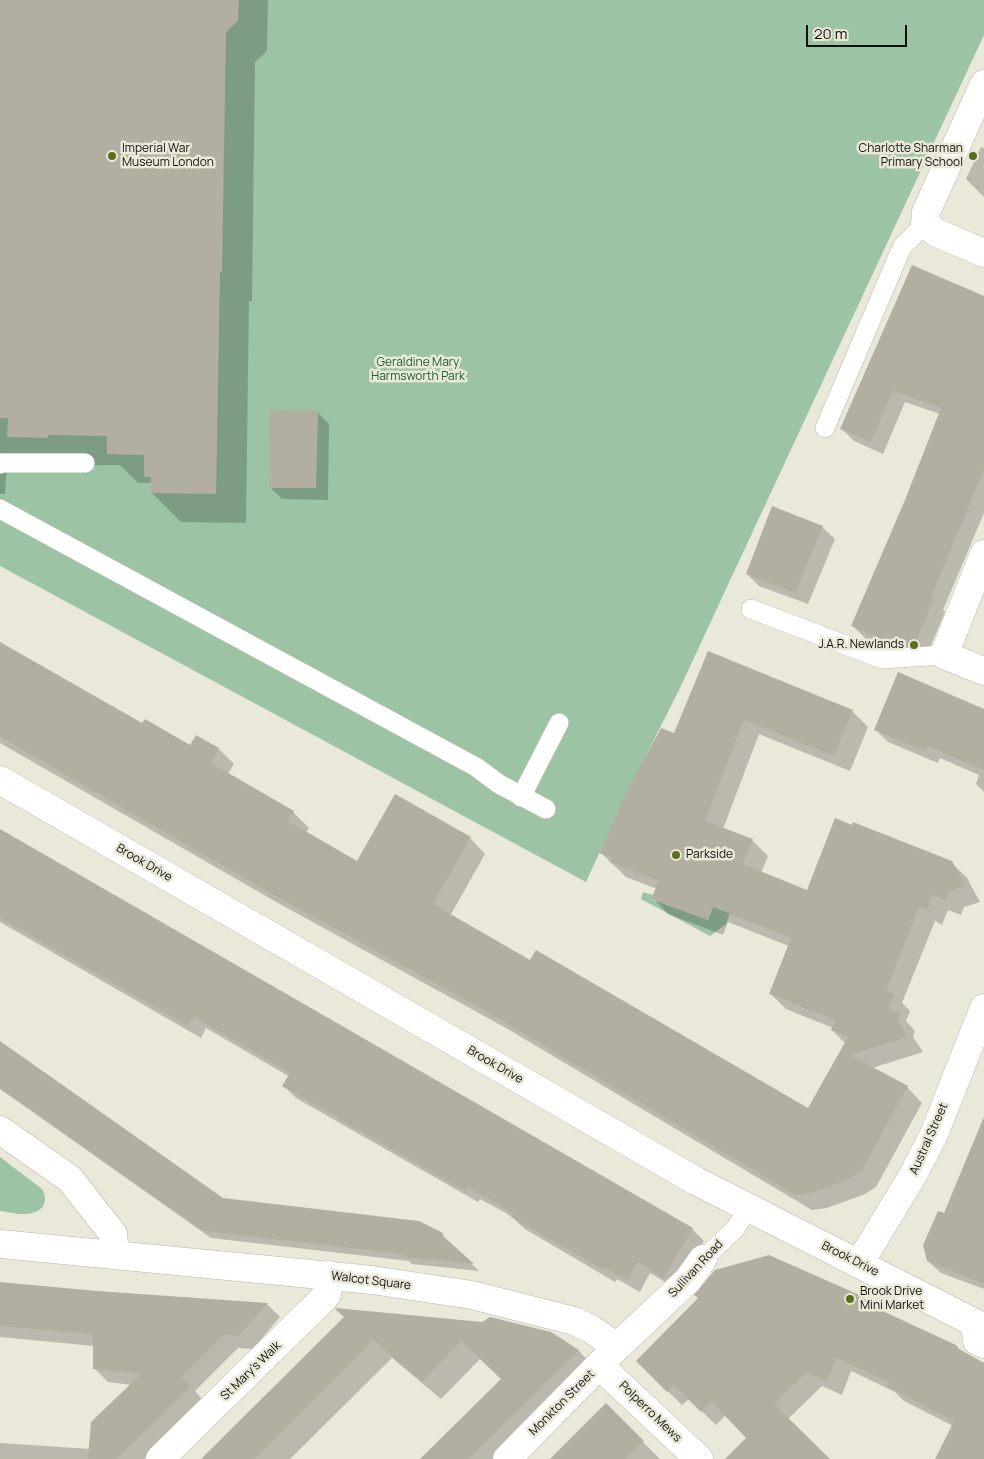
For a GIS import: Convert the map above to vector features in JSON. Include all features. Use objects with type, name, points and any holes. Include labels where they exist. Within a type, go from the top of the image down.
[{"type":"street","points":[[984,84],[926,212],[925,224],[937,234],[984,253]]},
{"type":"street","points":[[984,554],[944,655],[984,671]]},
{"type":"street","name":"Brook Drive","points":[[0,780],[687,1176],[860,1264],[981,1329]]},
{"type":"street","name":"Austral Street","points":[[860,1264],[892,1213],[934,1134],[984,1008]]},
{"type":"street","points":[[0,1130],[70,1179],[113,1234],[115,1254]]},
{"type":"street","name":"Walcot Square","points":[[0,1244],[330,1275],[472,1295],[574,1321],[591,1329],[609,1356]]},
{"type":"street","name":"Sullivan Road","points":[[609,1356],[688,1280],[703,1259]]},
{"type":"street","name":"St Mary's Walk","points":[[160,1459],[316,1306],[327,1294],[330,1275]]},
{"type":"street","name":"Monkton Street","points":[[507,1459],[609,1356]]},
{"type":"street","name":"Polperro Mews","points":[[609,1356],[699,1459]]},
{"type":"lane","points":[[825,428],[902,247],[925,224]]},
{"type":"lane","points":[[0,464],[85,463]]},
{"type":"lane","points":[[0,509],[476,767],[498,784],[546,810]]},
{"type":"lane","points":[[751,609],[882,659],[944,655]]},
{"type":"lane","points":[[521,796],[559,723]]},
{"type":"lane","name":"Sullivan Road","points":[[703,1259],[735,1229],[749,1208]]},
{"type":"green space","name":"Geraldine Mary Harmsworth Park","points":[[0,0],[984,0],[984,35],[679,690],[626,795],[586,882],[0,566]]},
{"type":"green space","points":[[643,892],[653,895],[651,899],[708,920],[715,902],[733,904],[726,924],[710,936],[641,899]]},
{"type":"green space","points":[[0,1157],[42,1189],[45,1201],[40,1210],[24,1214],[0,1211]]},
{"type":"building","name":"Imperial War Museum London","points":[[0,0],[239,0],[238,21],[226,32],[216,494],[150,493],[151,477],[144,477],[144,455],[107,454],[107,436],[48,435],[48,438],[7,437],[8,418],[0,418]]},
{"type":"building","points":[[912,265],[984,296],[984,469],[931,598],[934,599],[914,646],[900,647],[851,626],[905,500],[941,408],[893,391],[871,442],[840,429]]},
{"type":"building","points":[[270,410],[318,411],[316,488],[269,488]]},
{"type":"building","points":[[772,506],[823,526],[795,593],[746,574]]},
{"type":"building","points":[[0,642],[142,723],[145,719],[190,745],[196,735],[219,748],[211,763],[294,811],[288,821],[357,861],[395,794],[471,837],[433,904],[530,960],[536,950],[808,1108],[848,1037],[831,1030],[835,1020],[769,994],[791,938],[713,907],[708,920],[651,899],[659,881],[609,862],[611,858],[599,853],[631,783],[661,728],[674,733],[708,651],[853,710],[834,756],[744,720],[705,821],[753,839],[743,864],[807,890],[835,818],[852,825],[853,822],[952,861],[966,886],[949,891],[945,900],[933,895],[927,910],[919,907],[886,991],[895,994],[889,1009],[901,1014],[898,1021],[908,1037],[850,1055],[908,1086],[861,1172],[849,1179],[812,1193],[795,1195],[489,1013],[261,888],[0,737]]},
{"type":"building","points":[[898,672],[984,709],[984,770],[927,746],[925,751],[874,730]]},
{"type":"building","points":[[0,829],[693,1228],[664,1278],[638,1262],[627,1280],[604,1267],[603,1270],[511,1217],[513,1214],[468,1187],[465,1191],[282,1086],[290,1073],[194,1017],[188,1026],[0,918]]},
{"type":"building","points":[[0,1041],[223,1198],[419,1221],[443,1233],[443,1236],[474,1264],[403,1257],[403,1254],[203,1231],[0,1088]]},
{"type":"building","points":[[983,1119],[984,1284],[927,1261],[923,1245],[938,1211],[944,1213]]},
{"type":"building","points":[[769,1255],[864,1297],[864,1300],[874,1305],[874,1307],[956,1345],[959,1349],[984,1363],[984,1459],[935,1459],[954,1421],[888,1387],[890,1383],[836,1358],[827,1382],[807,1372],[774,1404],[830,1459],[725,1459],[746,1438],[711,1401],[701,1412],[674,1385],[667,1392],[636,1361],[698,1298],[694,1295],[715,1270]]},
{"type":"building","points":[[0,1282],[268,1303],[239,1336],[224,1335],[182,1377],[191,1386],[117,1459],[88,1459],[91,1422],[141,1374],[93,1369],[93,1334],[0,1326]]},
{"type":"building","points":[[336,1308],[482,1322],[490,1317],[551,1332],[579,1350],[469,1459],[420,1459],[501,1379],[461,1341],[422,1382],[373,1340],[254,1459],[201,1459],[344,1317]]},
{"type":"building","points":[[606,1403],[644,1441],[626,1459],[550,1459]]},
{"type":"place","name":"Imperial War Museum London","points":[[112,156]]},
{"type":"place","name":"Charlotte Sharman Primary School","points":[[973,156]]},
{"type":"place","name":"J.A.R. Newlands","points":[[914,645]]},
{"type":"place","name":"Parkside","points":[[676,855]]},
{"type":"place","name":"Brook Drive Mini Market","points":[[850,1299]]}]
